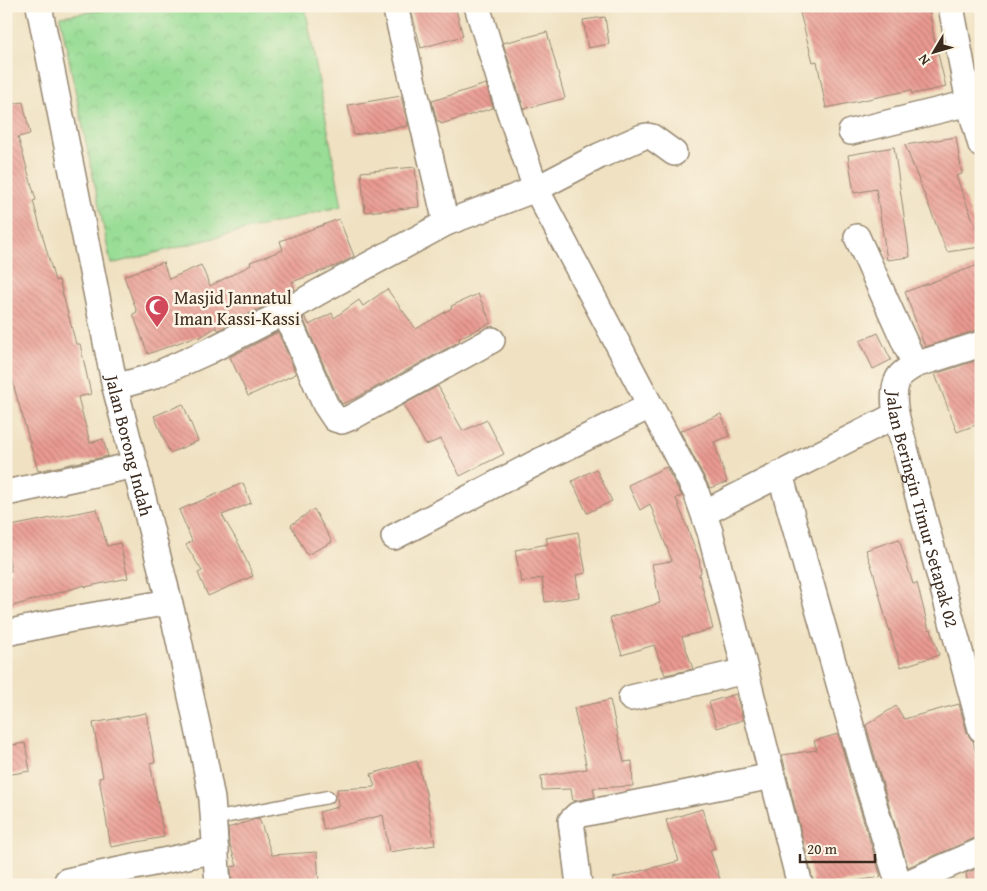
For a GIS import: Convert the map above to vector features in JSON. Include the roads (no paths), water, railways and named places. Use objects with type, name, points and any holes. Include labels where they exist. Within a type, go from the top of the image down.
[{"type":"street","name":"Jalan Borong Indah","points":[[39,6],[115,388],[178,636],[203,752],[212,799],[218,885]]},
{"type":"street","points":[[395,6],[446,223]]},
{"type":"street","points":[[477,6],[507,104],[536,189],[696,492],[704,513],[800,885]]},
{"type":"street","points":[[951,6],[969,103],[981,145]]},
{"type":"street","points":[[851,132],[969,103]]},
{"type":"street","points":[[115,388],[151,377],[209,351],[285,312],[446,223],[536,189],[599,156],[642,137],[652,137],[674,153]]},
{"type":"street","points":[[857,237],[916,365]]},
{"type":"street","points":[[285,312],[325,404],[335,419],[342,422],[492,340]]},
{"type":"street","name":"Jalan Beringin Timur Setapak 02","points":[[981,344],[906,370],[897,380],[895,395],[896,415],[981,729]]},
{"type":"street","points":[[394,537],[650,406]]},
{"type":"street","points":[[704,513],[896,415]]},
{"type":"street","points":[[6,493],[135,465]]},
{"type":"street","points":[[780,474],[866,779],[901,885],[981,851]]},
{"type":"street","points":[[6,633],[169,602]]},
{"type":"street","points":[[631,698],[745,671]]},
{"type":"street","points":[[579,885],[571,821],[577,815],[772,776]]},
{"type":"street","points":[[67,881],[216,850]]},
{"type":"lane","points":[[213,818],[328,797]]},
{"type":"place","name":"Masjid Jannatul Iman Kassi-Kassi","points":[[157,328]]}]
